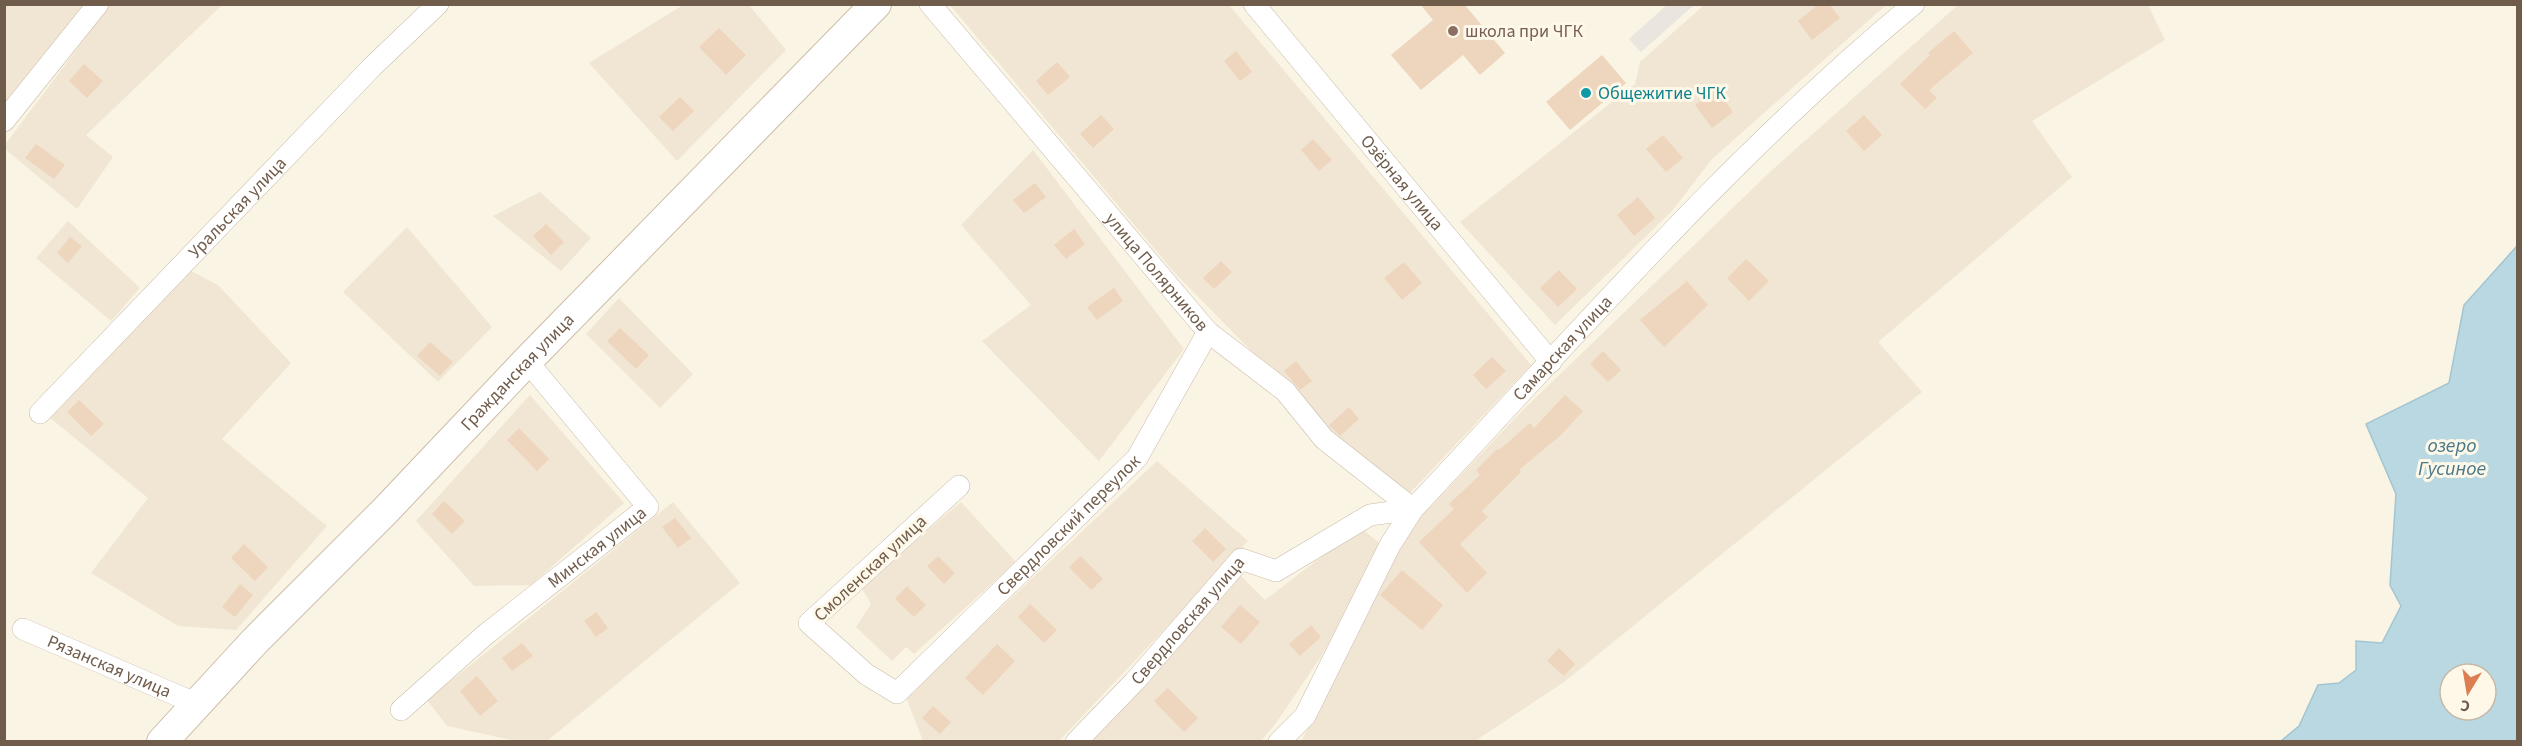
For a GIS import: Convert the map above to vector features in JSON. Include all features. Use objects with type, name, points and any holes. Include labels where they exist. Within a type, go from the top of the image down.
[{"type":"street","points":[[4,122],[98,4]]},
{"type":"street","name":"Уральская улица","points":[[40,413],[373,66],[438,4]]},
{"type":"street","name":"Гражданская улица","points":[[162,741],[255,641],[385,511],[527,361],[876,4]]},
{"type":"street","name":"улица Полярников","points":[[930,4],[1208,332],[1285,391],[1324,439],[1413,509]]},
{"type":"street","name":"Озёрная улица","points":[[1254,4],[1551,362]]},
{"type":"street","name":"Самарская улица","points":[[1279,741],[1305,716],[1390,544],[1413,509],[1720,182],[1865,44],[1914,4]]},
{"type":"street","name":"Свердловский переулок","points":[[897,693],[1137,458],[1208,332]]},
{"type":"street","name":"Минская улица","points":[[401,710],[485,635],[648,507],[527,361]]},
{"type":"street","name":"Смоленская улица","points":[[897,693],[866,674],[809,623],[959,486]]},
{"type":"street","name":"Свердловская улица","points":[[1076,741],[1135,681],[1241,559],[1276,571],[1370,515],[1413,509]]},
{"type":"street","name":"Рязанская улица","points":[[23,629],[197,704]]},
{"type":"shaded area","points":[[1668,4],[1694,5],[1641,52],[1629,39]]},
{"type":"shaded area","points":[[5,5],[87,5],[5,113]]},
{"type":"shaded area","points":[[110,5],[222,5],[86,135],[113,157],[77,209],[4,146]]},
{"type":"shaded area","points":[[683,5],[749,5],[786,50],[677,161],[589,63]]},
{"type":"shaded area","points":[[950,5],[1229,5],[1531,365],[1408,495],[1340,442],[1173,271]]},
{"type":"shaded area","points":[[1704,5],[1886,5],[1712,159],[1672,211],[1555,325],[1460,222],[1635,84],[1640,62]]},
{"type":"shaded area","points":[[1958,5],[2148,5],[2165,40],[2032,121],[2072,177],[1878,342],[1922,392],[1564,682],[1475,741],[1301,742],[1411,527],[1521,412],[1771,171]]},
{"type":"shaded area","points":[[1033,150],[1184,349],[1099,461],[982,341],[1031,305],[961,225]]},
{"type":"shaded area","points":[[540,192],[591,238],[561,271],[493,216]]},
{"type":"shaded area","points":[[68,221],[140,288],[111,321],[36,258]]},
{"type":"shaded area","points":[[407,227],[492,327],[438,382],[343,292]]},
{"type":"shaded area","points":[[187,269],[218,285],[291,363],[222,439],[327,526],[236,630],[178,626],[91,573],[148,498],[49,417]]},
{"type":"shaded area","points":[[619,298],[693,374],[660,408],[586,334]]},
{"type":"shaded area","points":[[530,395],[624,503],[531,585],[474,586],[416,521]]},
{"type":"shaded area","points":[[1157,461],[1248,541],[1059,741],[923,741],[906,697]]},
{"type":"shaded area","points":[[673,502],[740,583],[547,741],[516,741],[447,726],[427,700]]},
{"type":"shaded area","points":[[961,502],[1016,562],[914,654],[906,647],[892,661],[856,627],[871,604],[861,587]]},
{"type":"shaded area","points":[[1360,527],[1383,546],[1322,655],[1276,723],[1261,741],[1089,742],[1239,574],[1265,600]]},
{"type":"water","name":"озеро Гусиное","points":[[2517,246],[2517,741],[2281,741],[2299,726],[2318,685],[2339,683],[2356,670],[2356,641],[2382,643],[2401,606],[2390,585],[2396,494],[2366,424],[2449,383],[2464,305]]},
{"type":"building","points":[[1420,4],[1464,4],[1505,53],[1480,75],[1463,55],[1421,90],[1391,55],[1433,20]]},
{"type":"building","points":[[1819,4],[1829,4],[1840,18],[1812,40],[1798,21]]},
{"type":"building","points":[[719,28],[746,55],[726,75],[699,47]]},
{"type":"building","points":[[1954,31],[1973,53],[1929,90],[1937,98],[1925,109],[1900,84],[1930,55],[1928,53]]},
{"type":"building","points":[[1236,51],[1252,72],[1240,81],[1224,61]]},
{"type":"building","name":"Общежитие ЧГК","points":[[1602,55],[1626,83],[1570,130],[1546,102]]},
{"type":"building","points":[[1057,62],[1070,77],[1048,95],[1036,81]]},
{"type":"building","points":[[84,64],[103,81],[87,98],[69,81]]},
{"type":"building","points":[[1716,89],[1733,112],[1712,128],[1695,105]]},
{"type":"building","points":[[680,97],[694,111],[673,131],[659,117]]},
{"type":"building","points":[[1101,115],[1114,129],[1093,148],[1080,134]]},
{"type":"building","points":[[1864,115],[1882,135],[1864,151],[1846,131]]},
{"type":"building","points":[[1663,135],[1683,158],[1666,172],[1646,149]]},
{"type":"building","points":[[1313,139],[1332,160],[1319,171],[1301,150]]},
{"type":"building","points":[[36,144],[65,165],[54,179],[25,158]]},
{"type":"building","points":[[1035,183],[1046,197],[1024,213],[1013,200]]},
{"type":"building","points":[[1638,197],[1655,218],[1634,236],[1617,215]]},
{"type":"building","points":[[546,224],[564,242],[551,255],[533,236]]},
{"type":"building","points":[[1074,229],[1085,244],[1066,259],[1054,245]]},
{"type":"building","points":[[70,237],[82,246],[68,263],[57,253]]},
{"type":"building","points":[[1746,259],[1769,281],[1749,301],[1727,278]]},
{"type":"building","points":[[1221,261],[1232,272],[1214,289],[1203,278]]},
{"type":"building","points":[[1404,262],[1422,283],[1402,300],[1384,278]]},
{"type":"building","points":[[1559,270],[1577,289],[1558,307],[1540,288]]},
{"type":"building","points":[[1687,281],[1708,305],[1664,347],[1640,320]]},
{"type":"building","points":[[1114,288],[1123,301],[1097,320],[1087,307]]},
{"type":"building","points":[[620,328],[649,355],[636,369],[607,341]]},
{"type":"building","points":[[430,342],[453,362],[440,376],[417,356]]},
{"type":"building","points":[[1603,351],[1621,370],[1608,382],[1590,364]]},
{"type":"building","points":[[1492,357],[1506,371],[1486,389],[1473,375]]},
{"type":"building","points":[[1296,361],[1312,381],[1300,390],[1284,371]]},
{"type":"building","points":[[1565,395],[1583,411],[1560,436],[1519,470],[1521,472],[1482,511],[1488,517],[1460,544],[1487,573],[1467,593],[1419,542],[1454,509],[1449,504],[1480,475],[1476,470],[1497,449],[1499,450],[1530,423],[1534,428]]},
{"type":"building","points":[[79,400],[104,424],[91,436],[67,412]]},
{"type":"building","points":[[1349,407],[1359,419],[1340,436],[1329,425]]},
{"type":"building","points":[[519,428],[549,459],[537,471],[507,440]]},
{"type":"building","points":[[444,501],[465,521],[452,534],[432,514]]},
{"type":"building","points":[[675,518],[691,538],[678,548],[662,527]]},
{"type":"building","points":[[1205,528],[1226,549],[1213,562],[1192,541]]},
{"type":"building","points":[[244,544],[268,567],[255,581],[231,558]]},
{"type":"building","points":[[938,556],[955,573],[944,584],[927,566]]},
{"type":"building","points":[[1081,556],[1103,579],[1091,590],[1069,567]]},
{"type":"building","points":[[1402,570],[1443,605],[1422,630],[1380,595]]},
{"type":"building","points":[[240,584],[253,595],[235,617],[222,607]]},
{"type":"building","points":[[907,586],[926,605],[914,617],[895,599]]},
{"type":"building","points":[[1030,604],[1057,630],[1044,643],[1018,617]]},
{"type":"building","points":[[1240,605],[1260,622],[1241,644],[1221,627]]},
{"type":"building","points":[[596,612],[608,628],[596,637],[584,621]]},
{"type":"building","points":[[1311,625],[1321,637],[1300,656],[1289,644]]},
{"type":"building","points":[[522,643],[533,656],[512,671],[502,658]]},
{"type":"building","points":[[997,644],[1015,661],[983,695],[965,678]]},
{"type":"building","points":[[1559,648],[1575,664],[1564,676],[1547,661]]},
{"type":"building","points":[[477,676],[498,701],[480,716],[460,691]]},
{"type":"building","points":[[1168,688],[1198,718],[1184,732],[1154,701]]},
{"type":"building","points":[[933,706],[951,722],[940,734],[922,718]]},
{"type":"place","name":"школа при ЧГК","points":[[1453,31]]},
{"type":"place","name":"Общежитие ЧГК","points":[[1586,93]]}]
